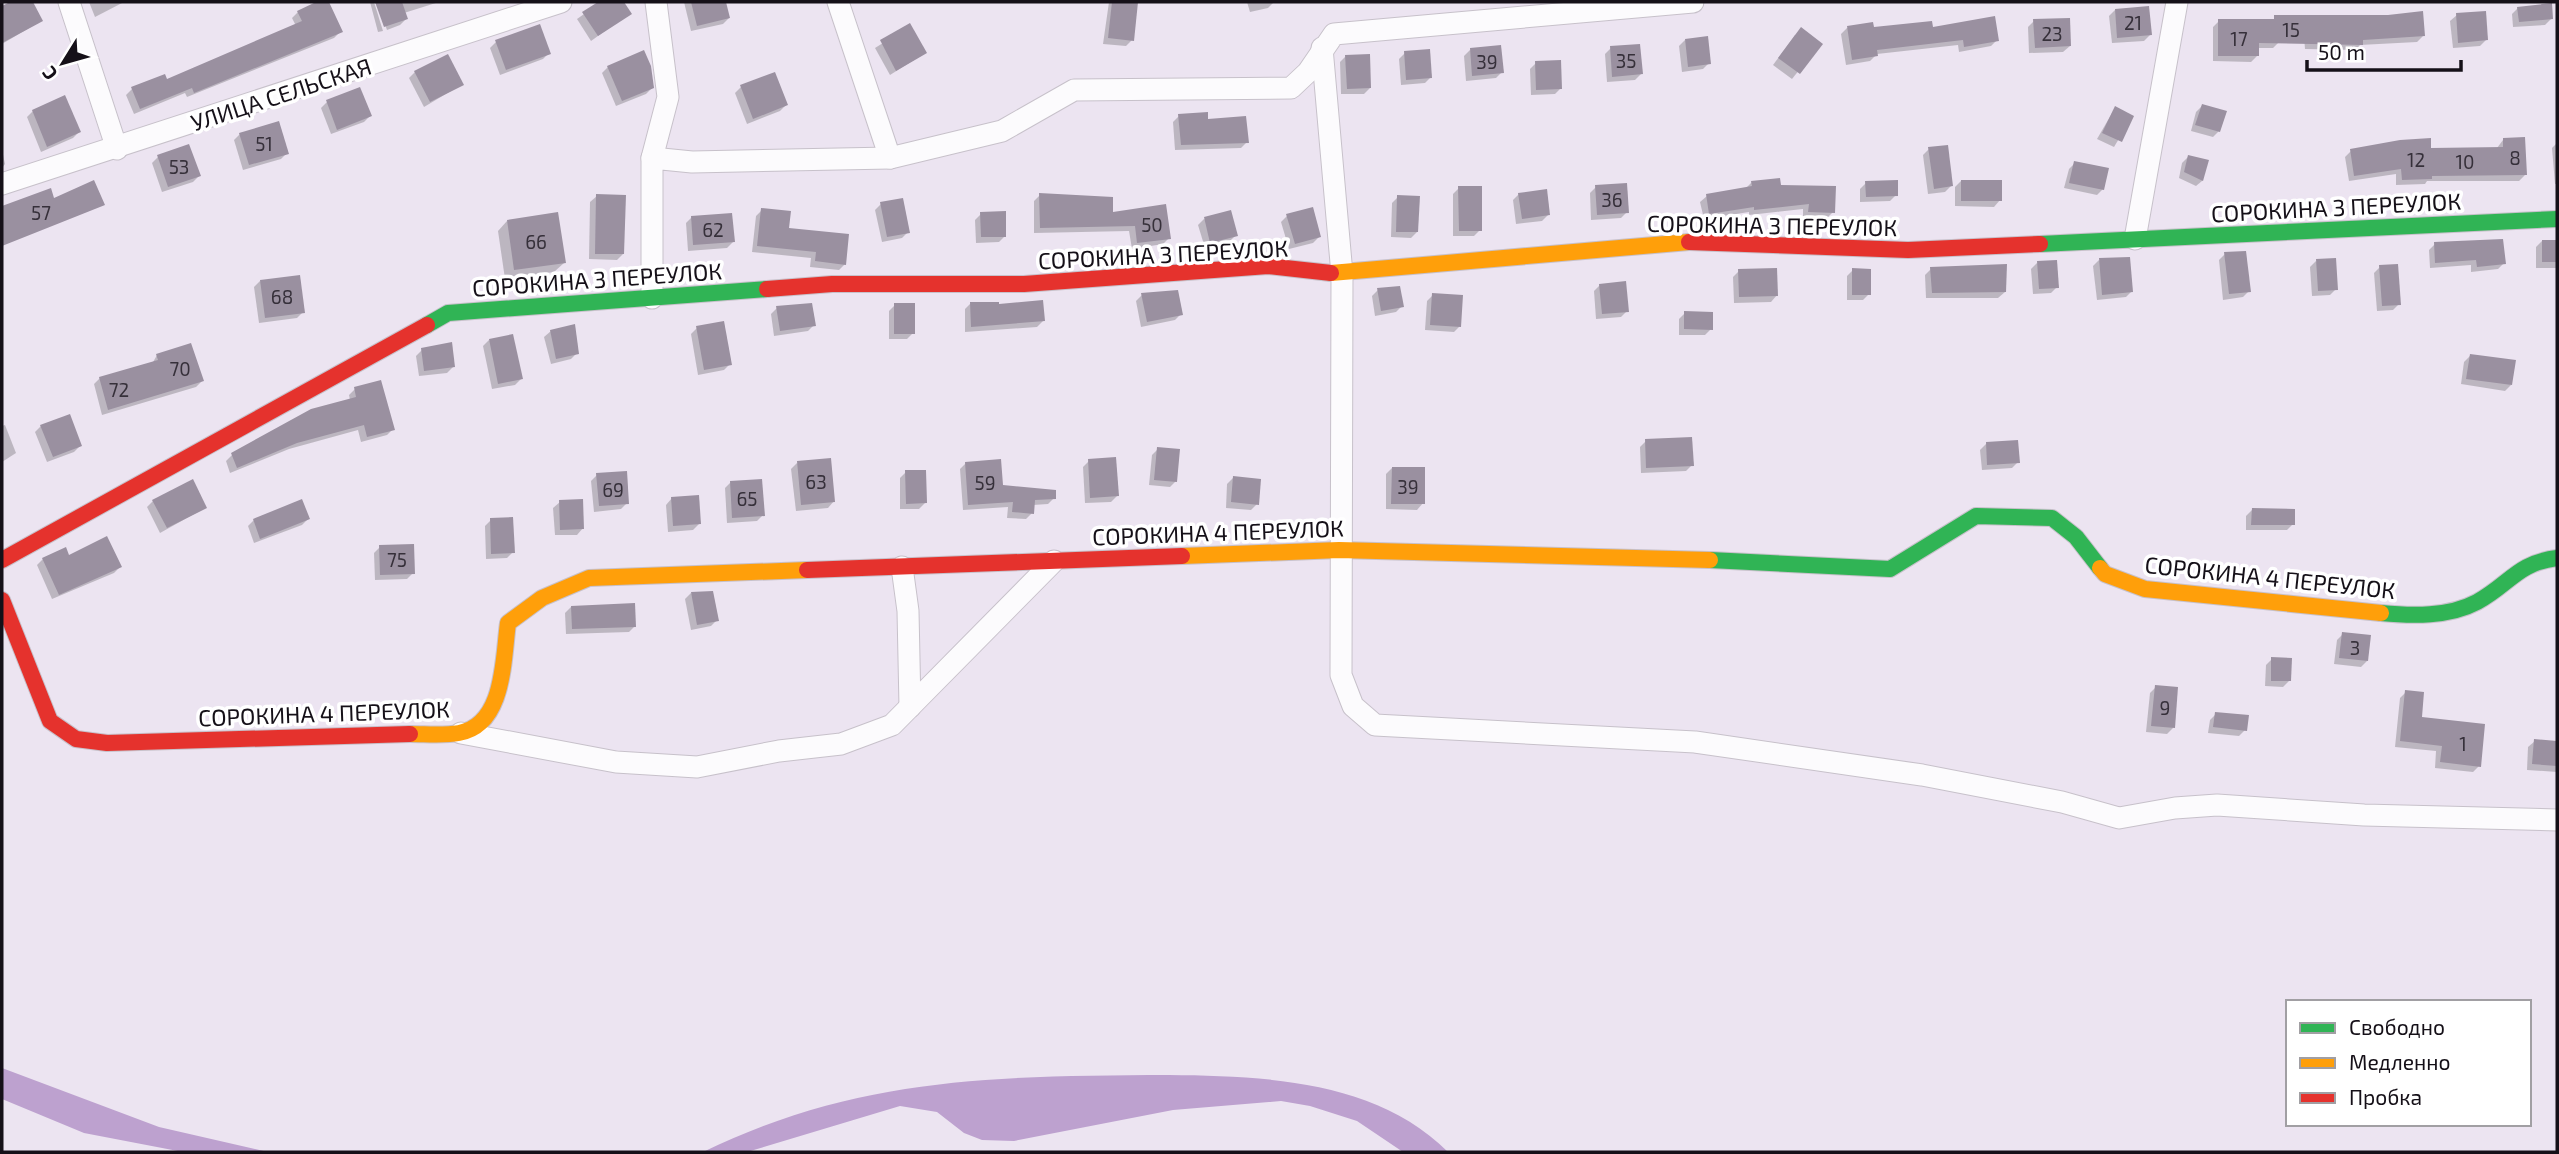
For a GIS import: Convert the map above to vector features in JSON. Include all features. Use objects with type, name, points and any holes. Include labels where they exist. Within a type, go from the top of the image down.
[{"type":"street","points":[[68,2],[117,149]]},
{"type":"street","name":"УЛИЦА СЕЛЬСКАЯ","points":[[2,184],[117,149],[561,2]]},
{"type":"street","points":[[652,298],[652,158],[668,97],[667,70],[656,2]]},
{"type":"street","points":[[838,2],[890,158]]},
{"type":"street","points":[[652,158],[692,162],[890,158],[1002,131],[1074,90],[1291,88],[1308,72],[1322,48],[1335,34],[1693,2]]},
{"type":"street","points":[[2135,239],[2177,2]]},
{"type":"street","points":[[1322,48],[1342,274],[1340,675],[1353,705],[1375,725],[1695,742],[1922,775],[2062,802],[2119,818],[2175,808],[2217,805],[2364,815],[2557,820]]},
{"type":"street","name":"СОРОКИНА 3 ПЕРЕУЛОК","points":[[2,561],[448,313],[832,284],[1024,284],[1269,266],[1342,274],[1673,241],[1908,250],[2557,219]]},
{"type":"street","name":"СОРОКИНА 4 ПЕРЕУЛОК","points":[[2,600],[50,721],[76,739],[107,743],[461,733],[484,721],[497,695],[508,623],[542,598],[589,578],[1339,550],[1659,558],[1889,569],[1976,516],[2052,518],[2076,537],[2105,574],[2145,589],[2402,615],[2448,611],[2477,602],[2534,561],[2557,558]]},
{"type":"street","points":[[461,733],[616,762],[697,767],[779,751],[841,744],[892,725],[1054,561]]},
{"type":"street","points":[[901,566],[908,611],[910,707]]},
{"type":"shaded area","points":[[2,1068],[159,1127],[268,1152],[183,1152],[84,1133],[2,1099]]},
{"type":"shaded area","points":[[1169,1075],[1280,1081],[1354,1096],[1388,1110],[1420,1128],[1448,1152],[1403,1152],[1357,1121],[1310,1106],[1281,1101],[1173,1110],[1014,1141],[982,1140],[964,1133],[937,1112],[900,1106],[747,1152],[703,1152],[761,1127],[818,1108],[931,1085],[1046,1077]]},
{"type":"building","points":[[10,2],[33,2],[43,21],[2,43],[2,6]]},
{"type":"building","points":[[316,2],[329,2],[343,32],[194,93],[192,88],[140,109],[131,87],[165,74],[167,79],[302,21],[297,11]]},
{"type":"building","points":[[375,2],[402,2],[408,19],[384,27]]},
{"type":"building","points":[[598,2],[624,2],[632,14],[598,36],[582,12]]},
{"type":"building","points":[[691,2],[726,2],[730,18],[697,26]]},
{"type":"building","points":[[1112,2],[1138,2],[1134,41],[1108,38]]},
{"type":"building","points":[[2552,3],[2553,19],[2519,22],[2517,7]]},
{"type":"building","points":[[2149,6],[2152,35],[2117,38],[2115,9]]},
{"type":"building","points":[[2423,11],[2425,36],[2363,40],[2363,45],[2259,43],[2259,56],[2218,56],[2218,19],[2274,19],[2274,15],[2388,15]]},
{"type":"building","points":[[2486,11],[2488,40],[2458,43],[2456,13]]},
{"type":"building","points":[[1995,16],[1999,41],[1964,47],[1963,40],[1877,50],[1878,56],[1852,60],[1847,26],[1873,22],[1874,27],[1932,21],[1933,27]]},
{"type":"building","points":[[2070,18],[2071,46],[2035,48],[2033,19]]},
{"type":"building","points":[[910,23],[927,53],[896,71],[880,40]]},
{"type":"building","points":[[540,24],[551,54],[506,70],[495,40]]},
{"type":"building","points":[[1801,27],[1823,44],[1800,74],[1778,58]]},
{"type":"building","points":[[1708,36],[1711,64],[1688,67],[1685,39]]},
{"type":"building","points":[[1640,44],[1643,74],[1612,77],[1610,46]]},
{"type":"building","points":[[1501,45],[1504,73],[1472,76],[1470,48]]},
{"type":"building","points":[[1430,49],[1432,78],[1406,80],[1404,51]]},
{"type":"building","points":[[644,50],[651,66],[654,88],[622,101],[607,66]]},
{"type":"building","points":[[448,54],[464,85],[430,102],[414,71]]},
{"type":"building","points":[[1370,54],[1371,88],[1347,89],[1345,55]]},
{"type":"building","points":[[1561,60],[1562,89],[1536,90],[1535,61]]},
{"type":"building","points":[[775,72],[788,105],[753,119],[740,85]]},
{"type":"building","points":[[360,87],[372,116],[337,130],[326,100]]},
{"type":"building","points":[[65,95],[81,132],[47,147],[32,110]]},
{"type":"building","points":[[2202,104],[2227,111],[2220,132],[2195,125]]},
{"type":"building","points":[[2115,106],[2134,116],[2122,142],[2102,133]]},
{"type":"building","points":[[1208,112],[1208,119],[1246,116],[1249,143],[1181,145],[1178,114]]},
{"type":"building","points":[[279,121],[289,154],[249,165],[239,133]]},
{"type":"building","points":[[2525,137],[2527,175],[2432,176],[2432,179],[2402,180],[2401,169],[2354,176],[2350,149],[2400,140],[2431,138],[2431,148],[2503,147],[2503,138]]},
{"type":"building","points":[[189,144],[201,176],[168,187],[157,155]]},
{"type":"building","points":[[1948,145],[1953,186],[1934,189],[1928,147]]},
{"type":"building","points":[[2188,155],[2209,160],[2203,181],[2184,172]]},
{"type":"building","points":[[2074,161],[2109,168],[2104,190],[2069,183]]},
{"type":"building","points":[[1780,178],[1781,185],[1836,186],[1835,213],[1808,212],[1809,204],[1754,210],[1754,207],[1709,214],[1706,194],[1752,186],[1751,181]]},
{"type":"building","points":[[94,180],[105,205],[2,246],[2,206],[51,188],[54,198]]},
{"type":"building","points":[[1898,180],[1898,196],[1866,197],[1865,181]]},
{"type":"building","points":[[1961,180],[2002,180],[2002,201],[1961,201]]},
{"type":"building","points":[[1627,183],[1629,213],[1597,215],[1595,185]]},
{"type":"building","points":[[1458,186],[1482,186],[1482,231],[1459,231]]},
{"type":"building","points":[[1547,189],[1550,215],[1522,219],[1518,193]]},
{"type":"building","points":[[1039,193],[1113,197],[1113,212],[1166,204],[1171,239],[1137,243],[1135,226],[1040,228]]},
{"type":"building","points":[[596,194],[626,195],[624,254],[595,254]]},
{"type":"building","points":[[1397,195],[1420,196],[1418,232],[1396,232]]},
{"type":"building","points":[[903,198],[910,233],[887,237],[880,202]]},
{"type":"building","points":[[1313,207],[1321,237],[1295,244],[1286,214]]},
{"type":"building","points":[[761,208],[791,211],[789,228],[849,234],[846,265],[815,261],[816,252],[757,246]]},
{"type":"building","points":[[1231,210],[1238,236],[1210,243],[1204,217]]},
{"type":"building","points":[[1006,211],[1006,237],[981,237],[980,212]]},
{"type":"building","points":[[558,212],[566,263],[514,270],[507,220]]},
{"type":"building","points":[[732,213],[735,242],[693,245],[691,216]]},
{"type":"building","points":[[2503,239],[2506,264],[2477,267],[2476,260],[2435,263],[2434,242]]},
{"type":"building","points":[[2542,240],[2557,240],[2557,262],[2542,262]]},
{"type":"building","points":[[2246,251],[2251,292],[2229,294],[2224,252]]},
{"type":"building","points":[[2130,257],[2133,292],[2102,295],[2099,258]]},
{"type":"building","points":[[2336,258],[2338,290],[2318,291],[2316,259]]},
{"type":"building","points":[[2057,260],[2059,288],[2039,289],[2037,261]]},
{"type":"building","points":[[2007,264],[2006,292],[1932,293],[1930,267]]},
{"type":"building","points":[[2398,264],[2401,305],[2382,306],[2379,265]]},
{"type":"building","points":[[1777,268],[1778,296],[1739,297],[1738,269]]},
{"type":"building","points":[[1852,268],[1871,269],[1871,295],[1852,295]]},
{"type":"building","points":[[300,275],[305,313],[265,318],[260,280]]},
{"type":"building","points":[[1626,281],[1629,312],[1602,314],[1599,284]]},
{"type":"building","points":[[1400,286],[1404,307],[1381,311],[1377,288]]},
{"type":"building","points":[[1178,290],[1183,315],[1147,322],[1141,293]]},
{"type":"building","points":[[1432,293],[1463,295],[1461,327],[1430,325]]},
{"type":"building","points":[[1043,300],[1045,321],[971,327],[970,302],[999,304]]},
{"type":"building","points":[[812,303],[816,326],[780,331],[776,306]]},
{"type":"building","points":[[894,303],[915,303],[915,334],[894,334]]},
{"type":"building","points":[[1684,311],[1713,312],[1713,330],[1684,329]]},
{"type":"building","points":[[724,321],[732,365],[704,370],[696,326]]},
{"type":"building","points":[[575,324],[579,354],[556,359],[550,330]]},
{"type":"building","points":[[513,334],[523,379],[498,384],[489,339]]},
{"type":"building","points":[[452,342],[455,367],[424,371],[421,348]]},
{"type":"building","points":[[191,343],[204,381],[108,410],[99,377],[158,360],[156,354]]},
{"type":"building","points":[[2470,354],[2516,360],[2512,385],[2466,379]]},
{"type":"building","points":[[381,380],[395,430],[367,437],[364,425],[297,443],[237,468],[231,453],[311,409],[356,397],[354,387]]},
{"type":"building","points":[[70,414],[82,446],[53,457],[40,425]]},
{"type":"building","points":[[1692,437],[1694,466],[1646,468],[1645,439]]},
{"type":"building","points":[[2018,440],[2020,463],[1987,465],[1986,442]]},
{"type":"building","points":[[1157,447],[1180,449],[1177,482],[1154,480]]},
{"type":"building","points":[[1116,457],[1119,496],[1090,498],[1088,459]]},
{"type":"building","points":[[831,458],[835,502],[801,505],[797,461]]},
{"type":"building","points":[[1001,459],[1003,485],[1056,490],[1056,499],[1035,500],[1034,514],[1012,512],[1013,502],[968,505],[965,462]]},
{"type":"building","points":[[1392,467],[1425,467],[1425,504],[1391,504]]},
{"type":"building","points":[[905,470],[926,470],[927,503],[906,504]]},
{"type":"building","points":[[627,471],[629,504],[599,506],[596,473]]},
{"type":"building","points":[[1233,476],[1261,479],[1259,505],[1231,502]]},
{"type":"building","points":[[193,479],[207,508],[167,528],[152,500]]},
{"type":"building","points":[[762,479],[765,516],[732,518],[730,481]]},
{"type":"building","points":[[699,495],[701,524],[673,526],[671,497]]},
{"type":"building","points":[[302,499],[310,519],[260,539],[253,519]]},
{"type":"building","points":[[583,499],[584,529],[560,530],[559,500]]},
{"type":"building","points":[[2252,508],[2295,509],[2295,525],[2251,525]]},
{"type":"building","points":[[513,517],[515,553],[491,554],[490,518]]},
{"type":"building","points":[[107,536],[122,567],[59,595],[42,558],[66,547],[69,555]]},
{"type":"building","points":[[414,544],[415,574],[380,575],[379,545]]},
{"type":"building","points":[[713,591],[719,621],[697,625],[691,592]]},
{"type":"building","points":[[635,603],[636,627],[572,629],[571,606]]},
{"type":"building","points":[[2342,632],[2371,635],[2368,661],[2339,658]]},
{"type":"building","points":[[2271,657],[2292,658],[2291,681],[2271,681]]},
{"type":"building","points":[[2155,685],[2178,687],[2175,728],[2151,726]]},
{"type":"building","points":[[2405,690],[2424,692],[2422,717],[2485,724],[2481,767],[2440,762],[2442,746],[2400,741]]},
{"type":"building","points":[[2215,712],[2249,715],[2247,731],[2213,727]]},
{"type":"building","points":[[2534,739],[2557,741],[2557,766],[2532,764]]},
{"type":"traffic: fast","points":[[2040,244],[2557,219]]},
{"type":"traffic: fast","points":[[427,325],[448,313],[767,289]]},
{"type":"traffic: fast","points":[[1710,560],[1890,569],[1976,516],[2052,518],[2076,537],[2100,568]]},
{"type":"traffic: fast","points":[[2381,613],[2430,614],[2466,607],[2532,564],[2557,558]]},
{"type":"traffic: slow","points":[[1331,273],[1689,242]]},
{"type":"traffic: slow","points":[[1182,556],[1339,550],[1710,560]]},
{"type":"traffic: slow","points":[[2100,568],[2105,574],[2145,589],[2381,613]]},
{"type":"traffic: slow","points":[[410,734],[453,734],[474,727],[485,717],[499,688],[508,623],[542,598],[589,578],[807,570]]},
{"type":"traffic: jam","points":[[1689,242],[1908,250],[2040,244]]},
{"type":"traffic: jam","points":[[767,289],[832,284],[1024,284],[1268,266],[1331,273]]},
{"type":"traffic: jam","points":[[2,560],[427,325]]},
{"type":"traffic: jam","points":[[807,570],[1182,556]]},
{"type":"traffic: jam","points":[[2,600],[50,721],[76,739],[107,743],[410,734]]}]
